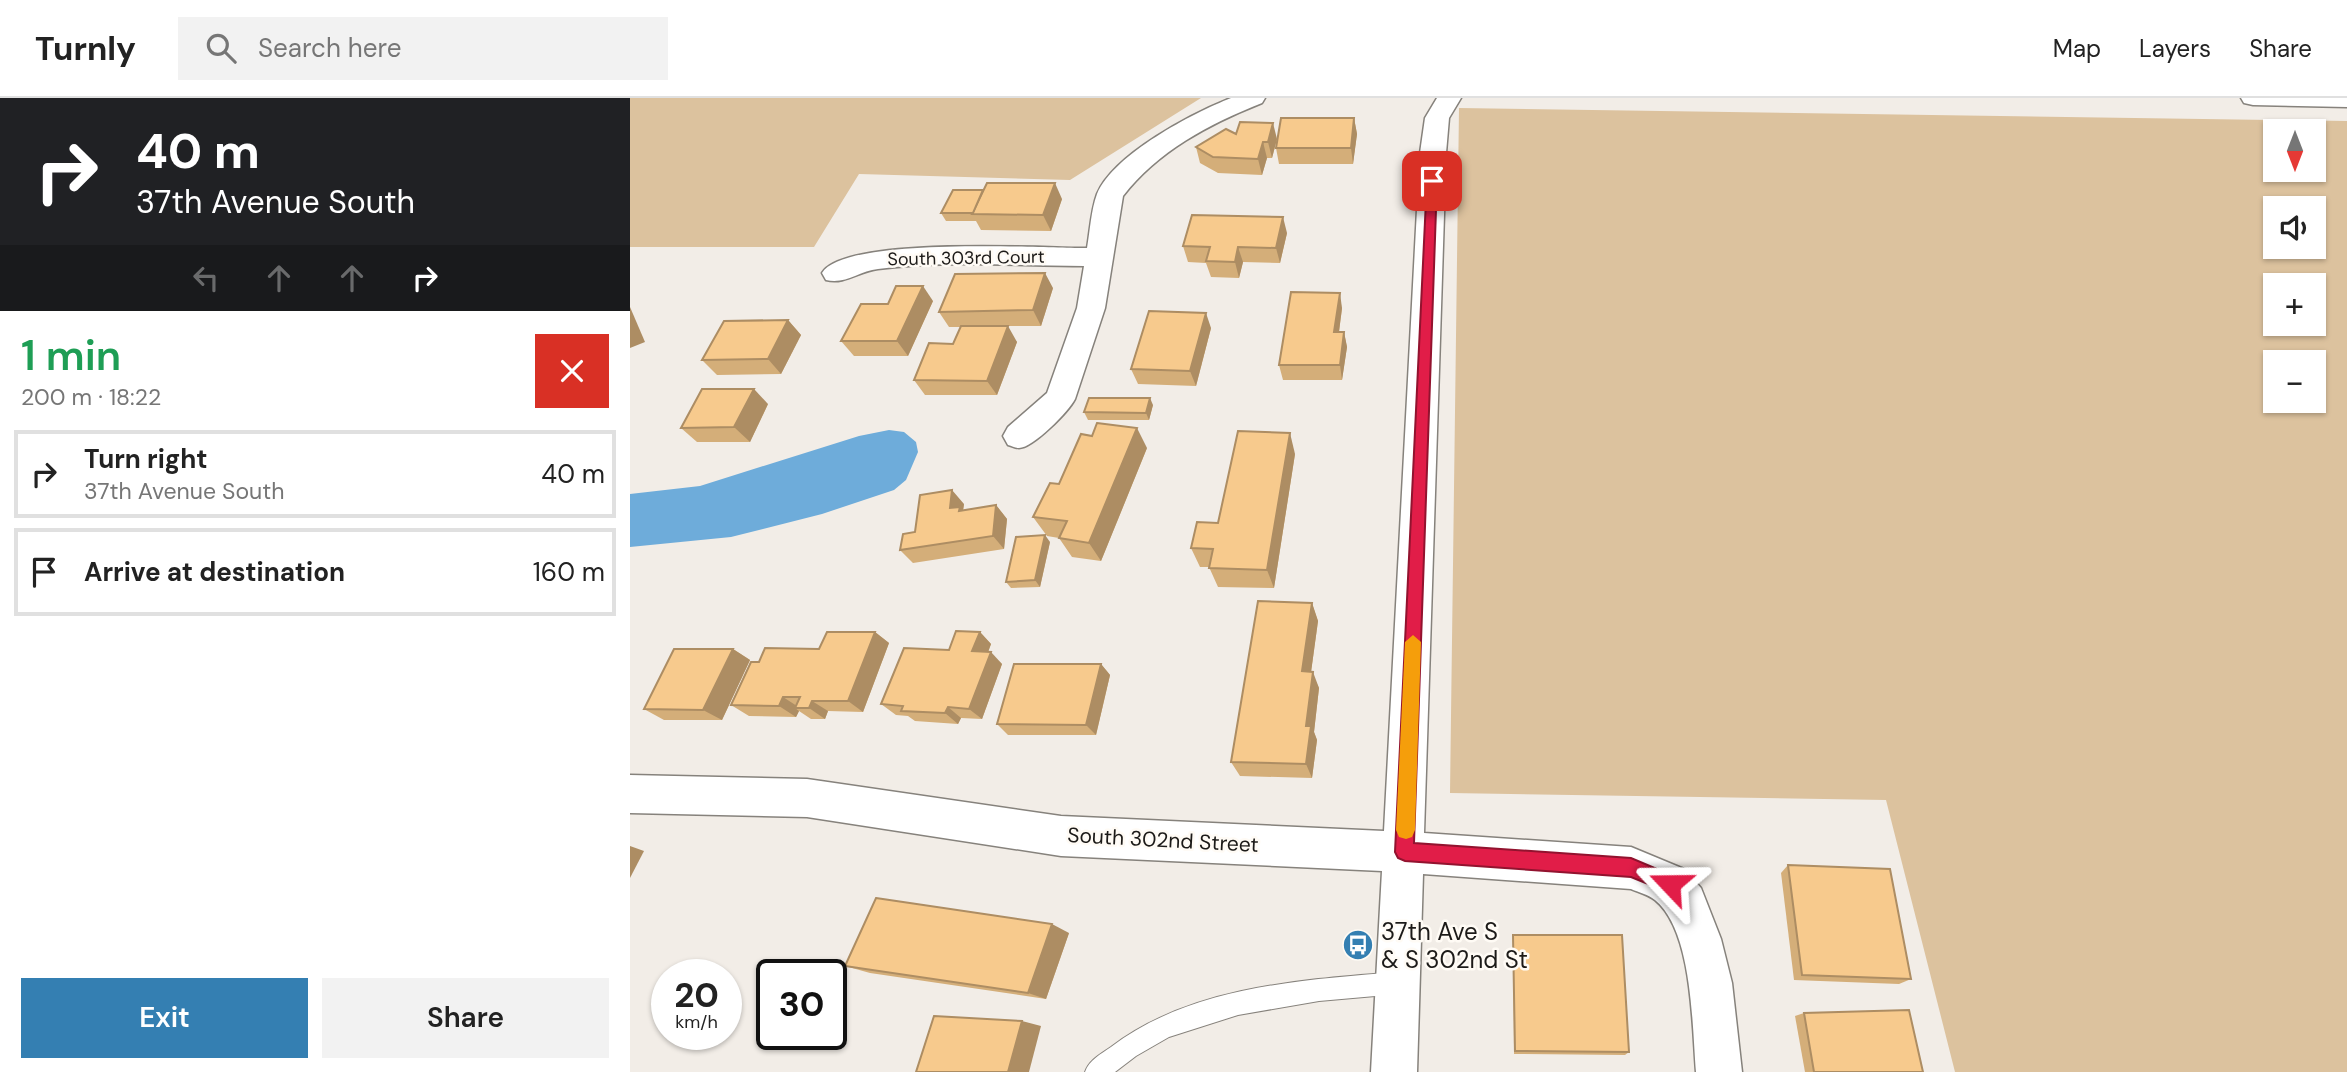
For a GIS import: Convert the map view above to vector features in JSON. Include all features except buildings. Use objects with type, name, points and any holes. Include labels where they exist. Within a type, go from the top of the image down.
[{"type":"street","points":[[1019,436],[1060,399],[1091,308],[1110,195],[1125,176],[1157,148],[1190,125],[1253,98]]},
{"type":"street","points":[[1394,1072],[1433,153],[1437,118],[1450,98]]},
{"type":"street","points":[[2253,98],[2347,100]]},
{"type":"street","name":"South 303rd Court","points":[[836,273],[871,260],[908,257],[1099,257]]},
{"type":"street","name":"South 302nd Street","points":[[630,794],[807,798],[1061,836],[1405,852],[1631,868],[1670,884],[1686,903],[1700,939],[1710,983],[1719,1072]]},
{"type":"lane","points":[[1096,1072],[1122,1048],[1156,1030],[1198,1014],[1320,989],[1398,983]]},
{"type":"shaded area","points":[[630,98],[1201,98],[1070,180],[859,174],[814,247],[630,247]]},
{"type":"shaded area","points":[[1459,108],[2263,120],[2263,182],[2326,182],[2326,121],[2347,121],[2347,1072],[1955,1072],[1886,800],[1450,793]]},
{"type":"water","points":[[889,430],[904,432],[916,442],[918,452],[906,480],[894,490],[822,514],[731,537],[630,547],[630,494],[700,486],[859,436]]},
{"type":"slow traffic","points":[[1406,830],[1413,642]]},
{"type":"place","name":"37th Ave S & S 302nd St","points":[[1358,945]]},
{"type":"route","points":[[1432,181],[1405,852],[1631,868],[1670,884]]}]
